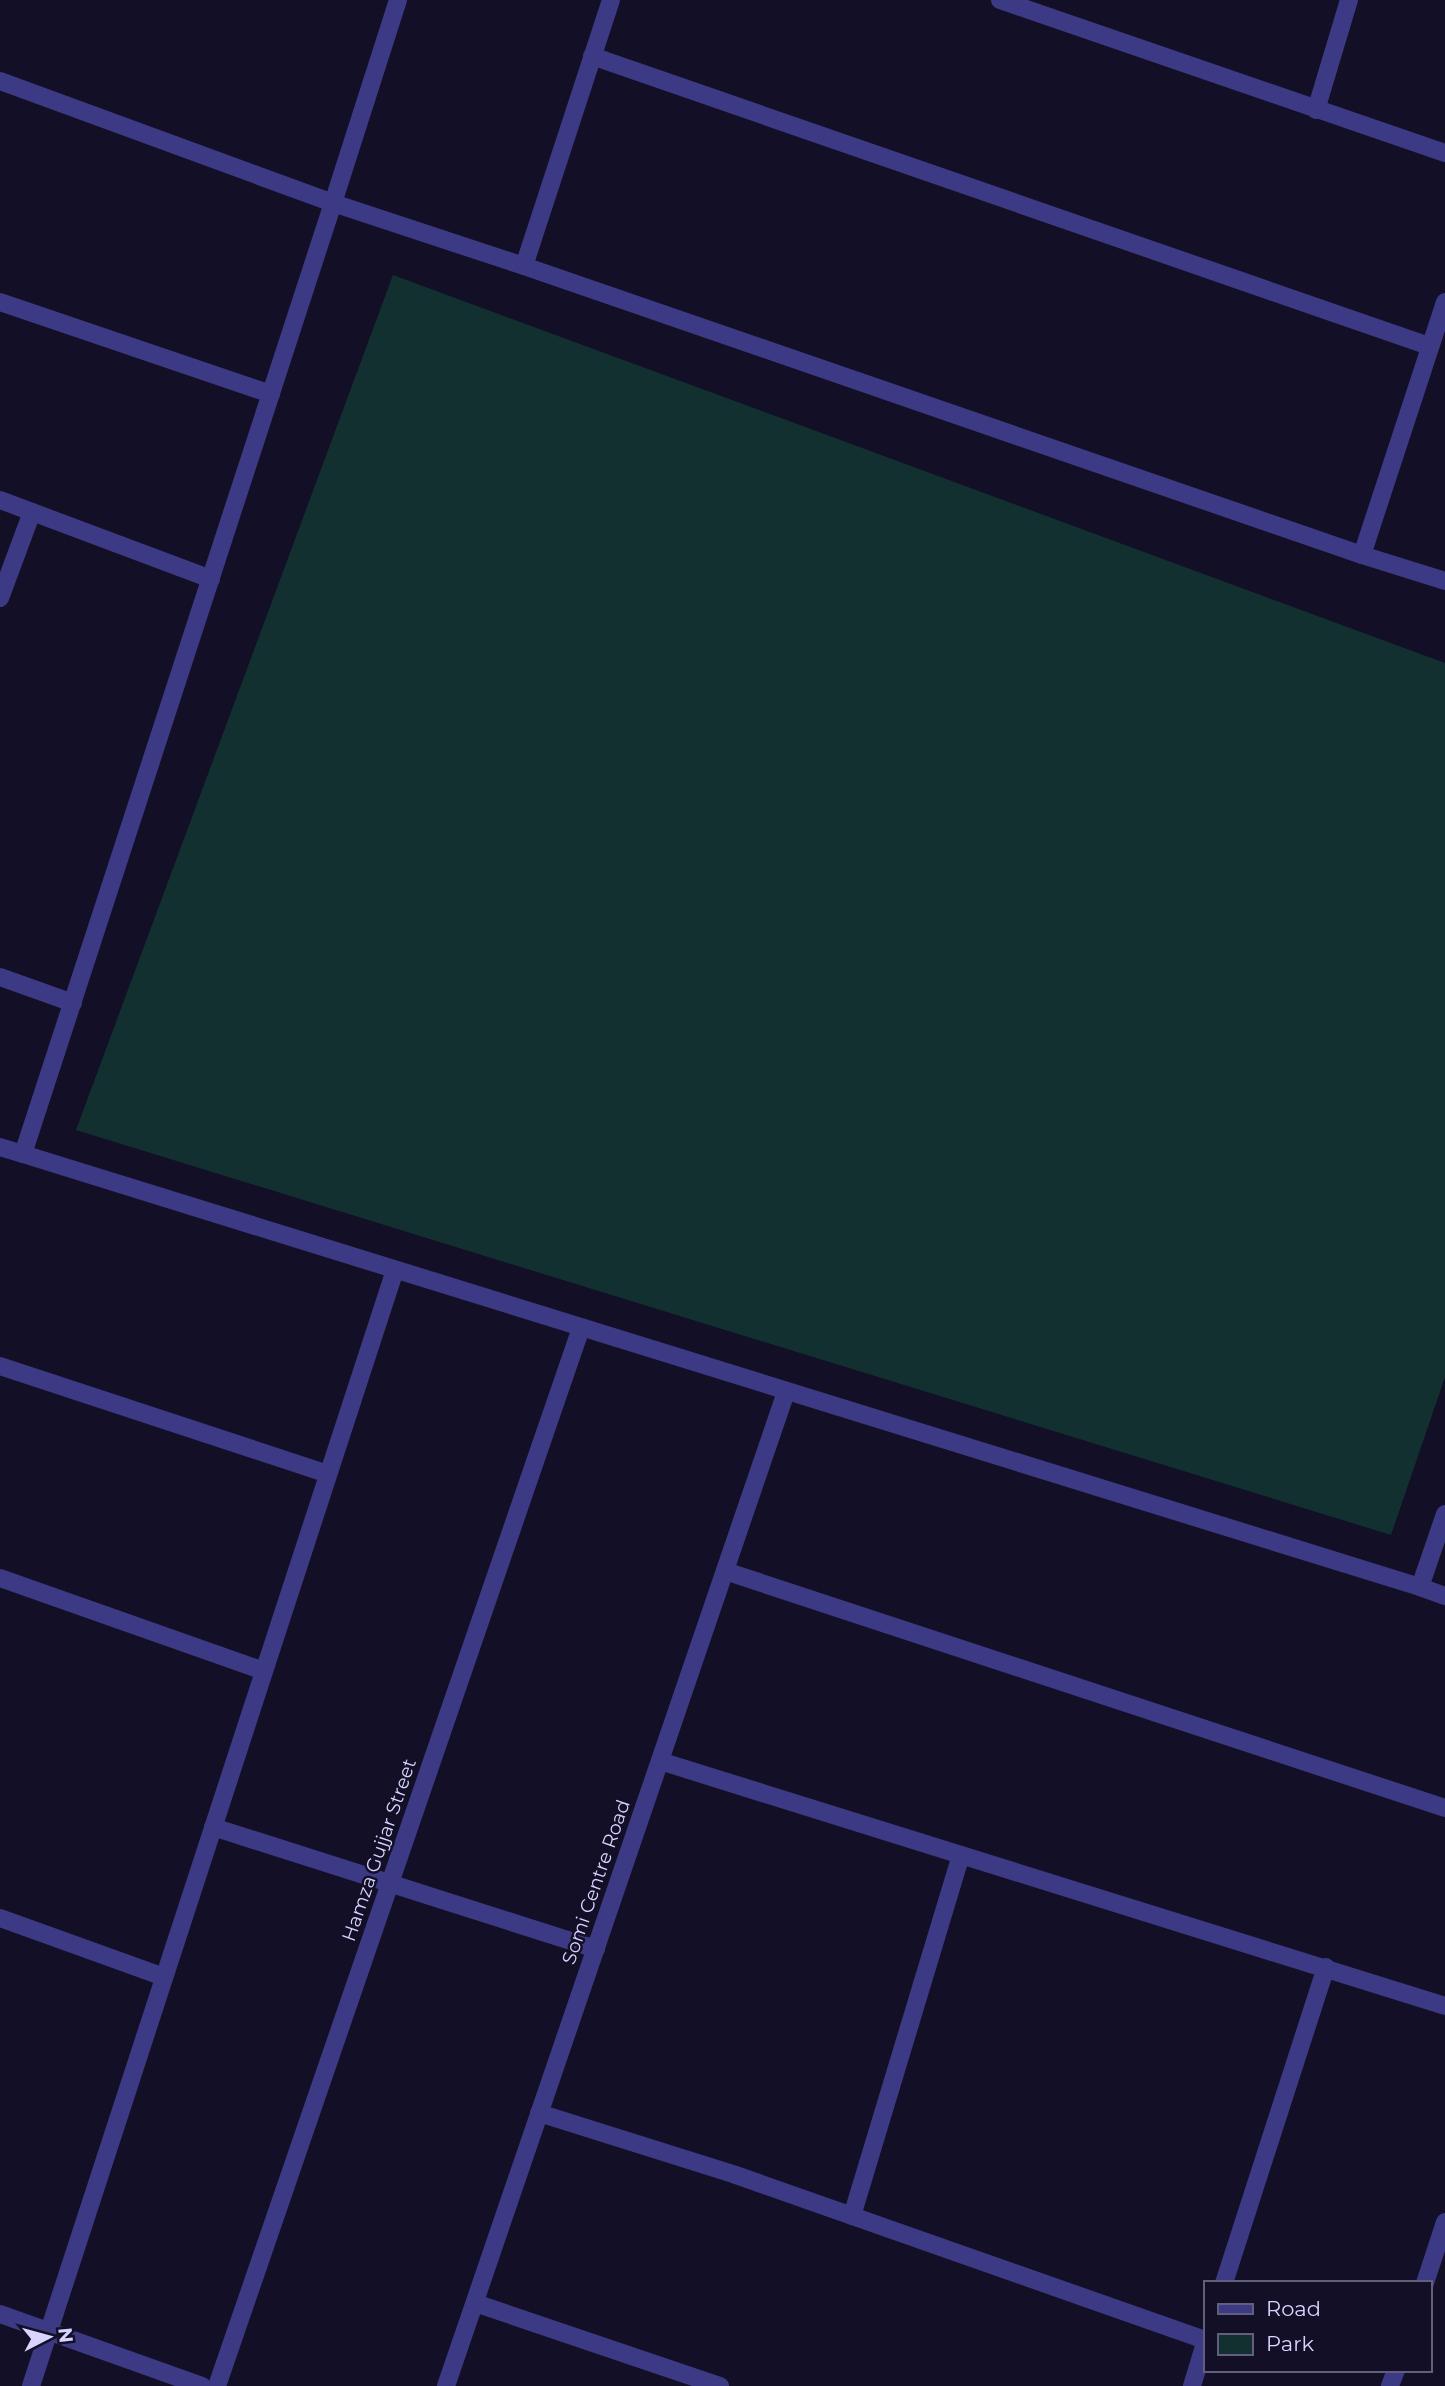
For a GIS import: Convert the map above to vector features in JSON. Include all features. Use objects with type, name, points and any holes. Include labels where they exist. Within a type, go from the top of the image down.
[{"type":"street","points":[[524,266],[611,0]]},
{"type":"street","points":[[1000,0],[1445,153]]},
{"type":"street","points":[[1316,110],[1349,0]]},
{"type":"street","points":[[23,1154],[334,203],[393,1]]},
{"type":"street","points":[[592,56],[1429,346]]},
{"type":"street","points":[[0,81],[334,203],[1362,555],[1445,581]]},
{"type":"street","points":[[0,302],[271,394]]},
{"type":"street","points":[[1362,555],[1445,302]]},
{"type":"street","points":[[0,500],[211,579]]},
{"type":"street","points":[[0,598],[32,512]]},
{"type":"street","points":[[0,977],[73,1003]]},
{"type":"street","points":[[0,1147],[1420,1587],[1445,1597]]},
{"type":"street","points":[[31,2386],[395,1270]]},
{"type":"street","name":"Hamza Gujjar Street","points":[[217,2386],[581,1328]]},
{"type":"street","points":[[0,1366],[328,1474]]},
{"type":"street","name":"Somi Centre Road","points":[[446,2386],[786,1392]]},
{"type":"street","points":[[1420,1587],[1445,1514]]},
{"type":"street","points":[[725,1571],[1445,1808]]},
{"type":"street","points":[[0,1578],[264,1671]]},
{"type":"street","points":[[660,1761],[1445,2006]]},
{"type":"street","points":[[213,1828],[596,1949]]},
{"type":"street","points":[[852,2216],[961,1856]]},
{"type":"street","points":[[0,1918],[164,1977]]},
{"type":"street","points":[[1225,2281],[1326,1967]]},
{"type":"street","points":[[539,2113],[733,2174],[1204,2341]]},
{"type":"street","points":[[1426,2281],[1445,2222]]},
{"type":"street","points":[[475,2303],[720,2386]]},
{"type":"street","points":[[0,2314],[202,2386]]},
{"type":"street","points":[[1192,2386],[1204,2344]]},
{"type":"green space","points":[[393,275],[1445,663],[1445,1377],[1391,1535],[76,1130]]}]
